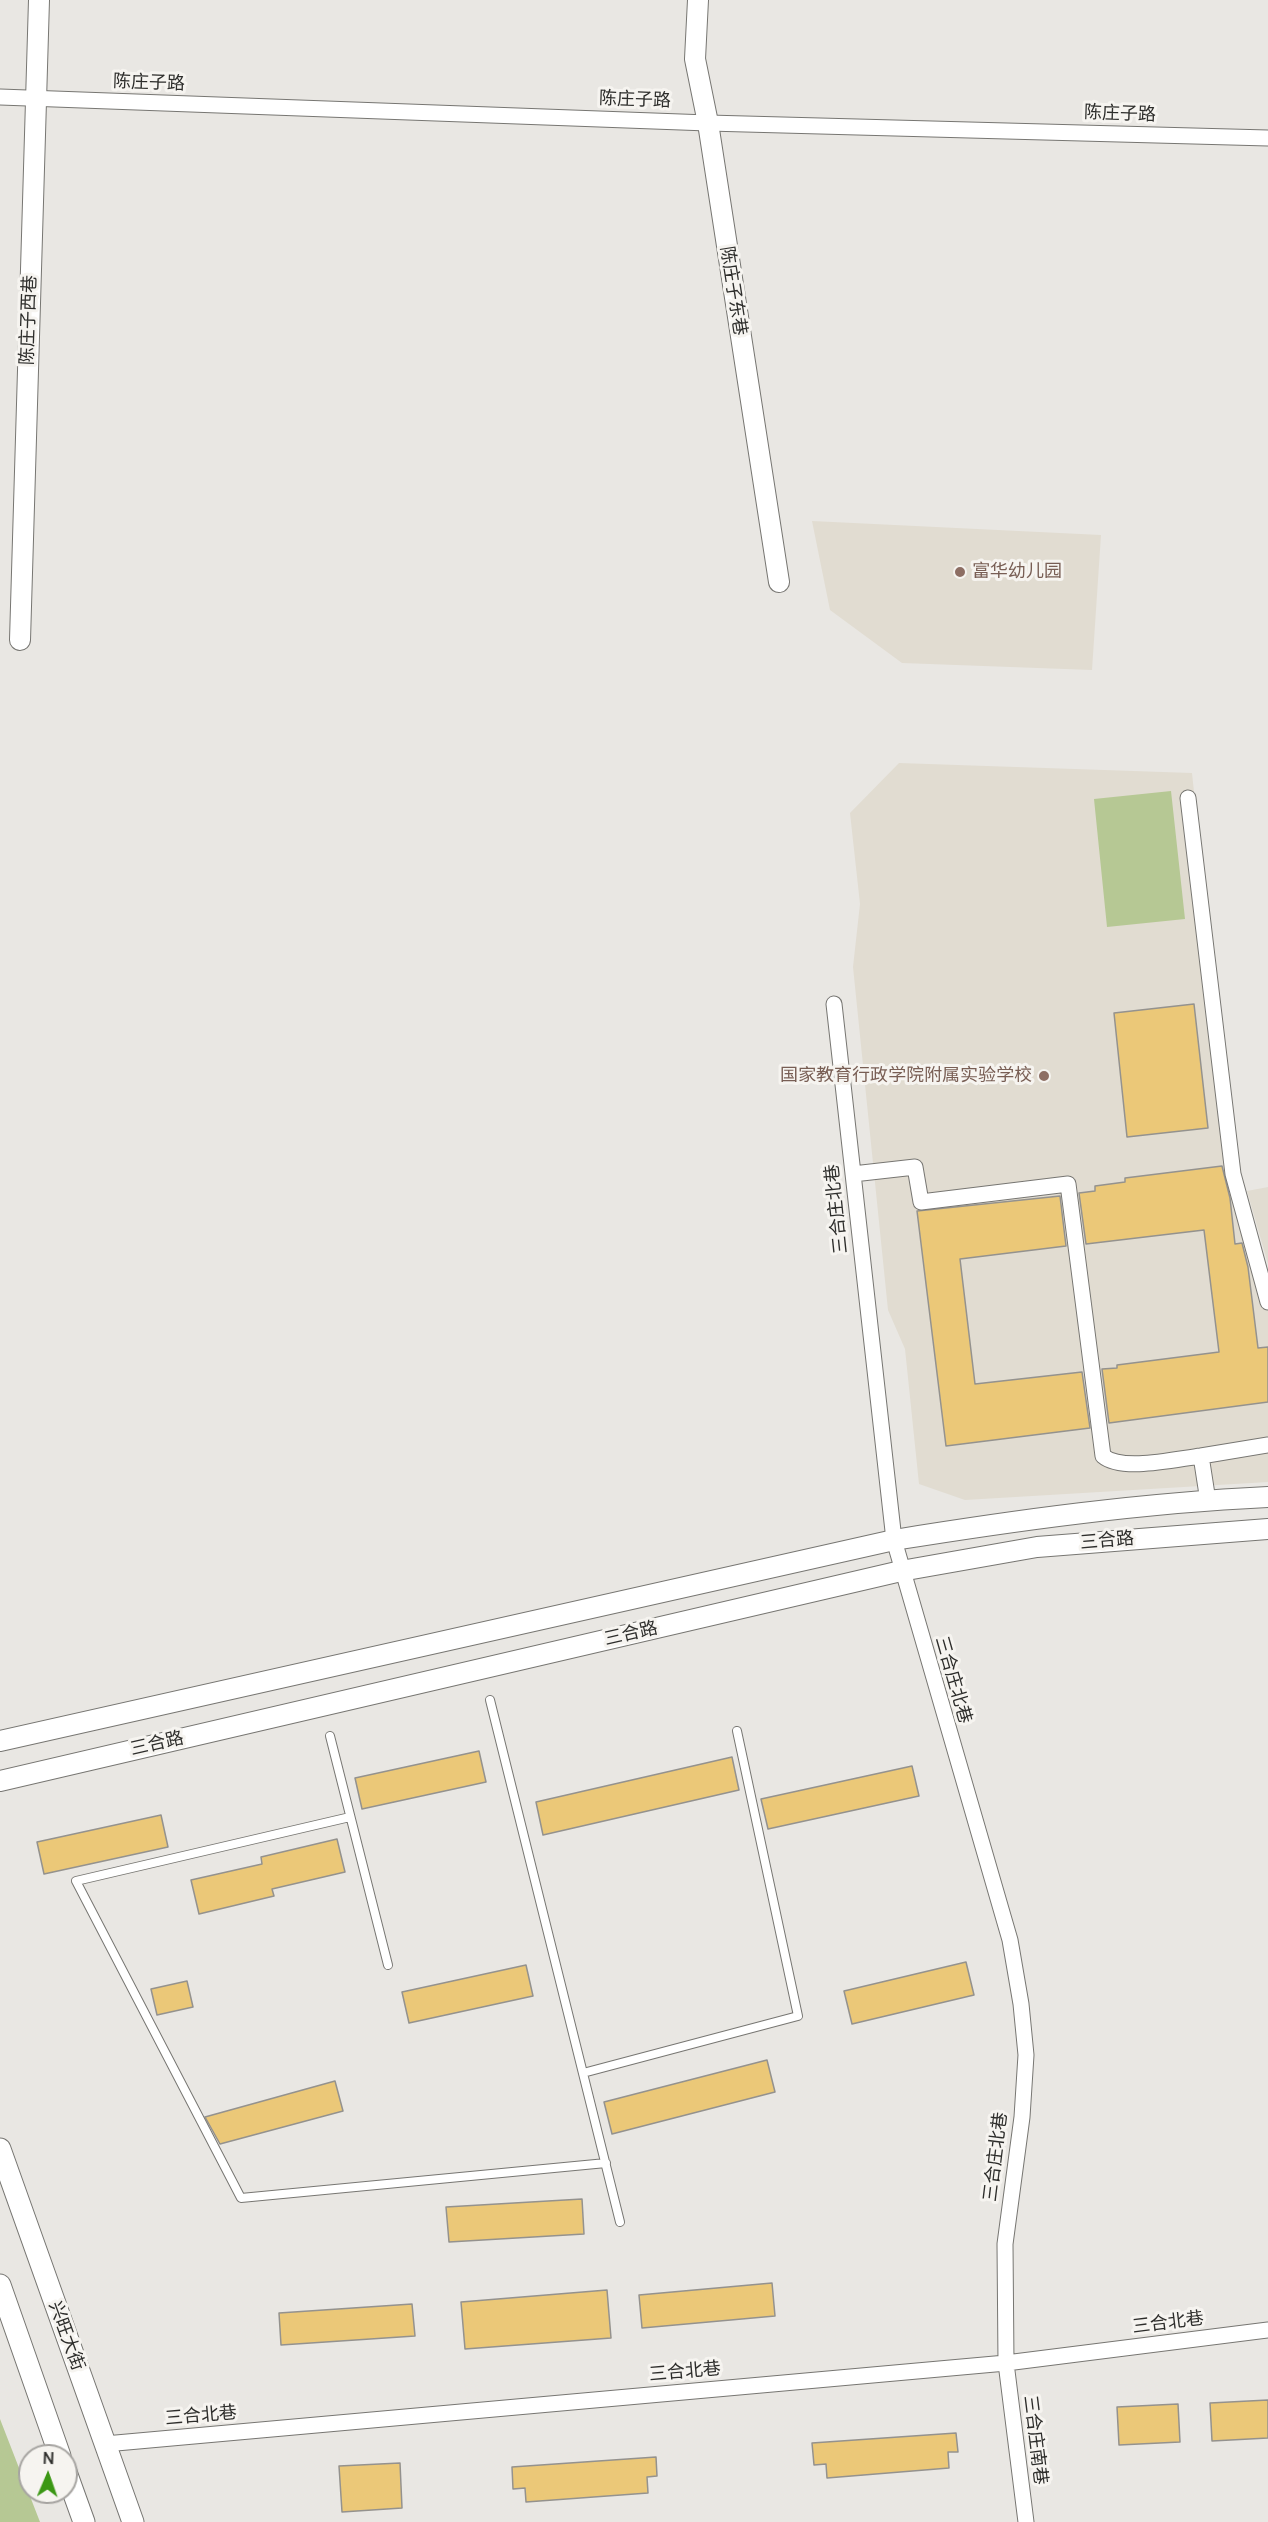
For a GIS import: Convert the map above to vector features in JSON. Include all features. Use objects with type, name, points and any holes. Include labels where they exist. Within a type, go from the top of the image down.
[{"type":"main road","name":"兴旺大街","points":[[0,2150],[133,2522]]},
{"type":"main road","points":[[0,2285],[56,2444]]},
{"type":"main road","points":[[78,2504],[84,2522]]},
{"type":"street","name":"陈庄子西巷","points":[[20,640],[39,0]]},
{"type":"street","name":"陈庄子东巷","points":[[698,0],[695,59],[708,123],[778,582]]},
{"type":"street","name":"陈庄子路","points":[[0,97],[708,123],[1268,138]]},
{"type":"street","points":[[1188,798],[1233,1174],[1268,1302]]},
{"type":"street","name":"三合庄北巷","points":[[834,1004],[894,1540],[901,1571],[1010,1940],[1021,2004],[1026,2055],[1022,2117],[1005,2244],[1006,2363]]},
{"type":"street","points":[[853,1174],[915,1167],[921,1202],[1068,1184],[1103,1456],[1109,1461],[1124,1465],[1268,1445]]},
{"type":"street","points":[[1201,1456],[1208,1501]]},
{"type":"street","name":"三合路","points":[[0,1741],[894,1540],[1004,1522],[1119,1508],[1268,1497]]},
{"type":"street","name":"三合路","points":[[0,1781],[901,1571],[1037,1547],[1268,1529]]},
{"type":"street","name":"三合北巷","points":[[105,2444],[1006,2363],[1268,2330]]},
{"type":"street","name":"三合庄南巷","points":[[1006,2363],[1026,2522]]},
{"type":"lane","points":[[490,1700],[620,2222]]},
{"type":"lane","points":[[583,2073],[798,2016],[737,1731]]},
{"type":"lane","points":[[330,1736],[388,1965]]},
{"type":"lane","points":[[350,1817],[76,1881],[241,2198],[606,2163]]},
{"type":"shaded area","name":"富华幼儿园","points":[[812,521],[1101,535],[1092,670],[902,663],[830,610]]},
{"type":"shaded area","name":"国家教育行政学院附属实验学校","points":[[899,763],[1192,773],[1236,1185],[1268,1290],[1268,1482],[965,1500],[919,1484],[905,1349],[888,1310],[853,967],[860,904],[850,813]]},
{"type":"shaded area","points":[[1268,1187],[1268,1264],[1247,1191]]},
{"type":"green space","points":[[1171,791],[1185,919],[1107,927],[1094,799]]},
{"type":"green space","points":[[0,2419],[18,2465],[18,2504],[33,2504],[40,2522],[0,2522]]},
{"type":"building","points":[[1194,1004],[1208,1128],[1127,1137],[1114,1013]]},
{"type":"building","points":[[1222,1166],[1230,1198],[1235,1244],[1242,1243],[1248,1267],[1258,1348],[1268,1347],[1268,1402],[1109,1423],[1102,1369],[1117,1368],[1117,1365],[1219,1352],[1204,1230],[1086,1244],[1079,1193],[1095,1191],[1095,1186],[1125,1182],[1125,1178]]},
{"type":"building","points":[[1060,1196],[1066,1246],[960,1259],[975,1384],[1082,1372],[1090,1428],[946,1446],[917,1211]]},
{"type":"building","points":[[479,1751],[486,1782],[362,1809],[355,1778]]},
{"type":"building","points":[[732,1757],[739,1790],[543,1835],[536,1802]]},
{"type":"building","points":[[912,1766],[919,1796],[768,1829],[761,1799]]},
{"type":"building","points":[[161,1815],[168,1847],[44,1874],[37,1842]]},
{"type":"building","points":[[337,1839],[345,1872],[272,1889],[274,1896],[199,1914],[191,1880],[262,1864],[261,1857]]},
{"type":"building","points":[[966,1962],[974,1995],[852,2024],[844,1991]]},
{"type":"building","points":[[526,1965],[533,1996],[409,2023],[402,1992]]},
{"type":"building","points":[[187,1981],[193,2007],[157,2015],[151,1989]]},
{"type":"building","points":[[767,2060],[775,2092],[612,2134],[604,2102]]},
{"type":"building","points":[[335,2081],[343,2111],[220,2144],[205,2117]]},
{"type":"building","points":[[582,2199],[584,2234],[449,2242],[446,2207]]},
{"type":"building","points":[[772,2283],[775,2316],[642,2328],[639,2295]]},
{"type":"building","points":[[607,2290],[611,2338],[465,2349],[461,2302]]},
{"type":"building","points":[[412,2304],[415,2336],[281,2345],[279,2313]]},
{"type":"building","points":[[1268,2400],[1268,2438],[1212,2441],[1210,2403]]},
{"type":"building","points":[[1178,2404],[1180,2442],[1119,2445],[1117,2407]]},
{"type":"building","points":[[956,2433],[958,2452],[948,2452],[949,2468],[827,2478],[826,2464],[814,2465],[812,2443]]},
{"type":"building","points":[[656,2457],[657,2476],[647,2477],[648,2493],[526,2502],[525,2488],[513,2489],[512,2467]]},
{"type":"building","points":[[400,2463],[402,2508],[342,2512],[339,2466]]},
{"type":"place","name":"富华幼儿园","points":[[960,572]]},
{"type":"place","name":"国家教育行政学院附属实验学校","points":[[1044,1076]]}]
